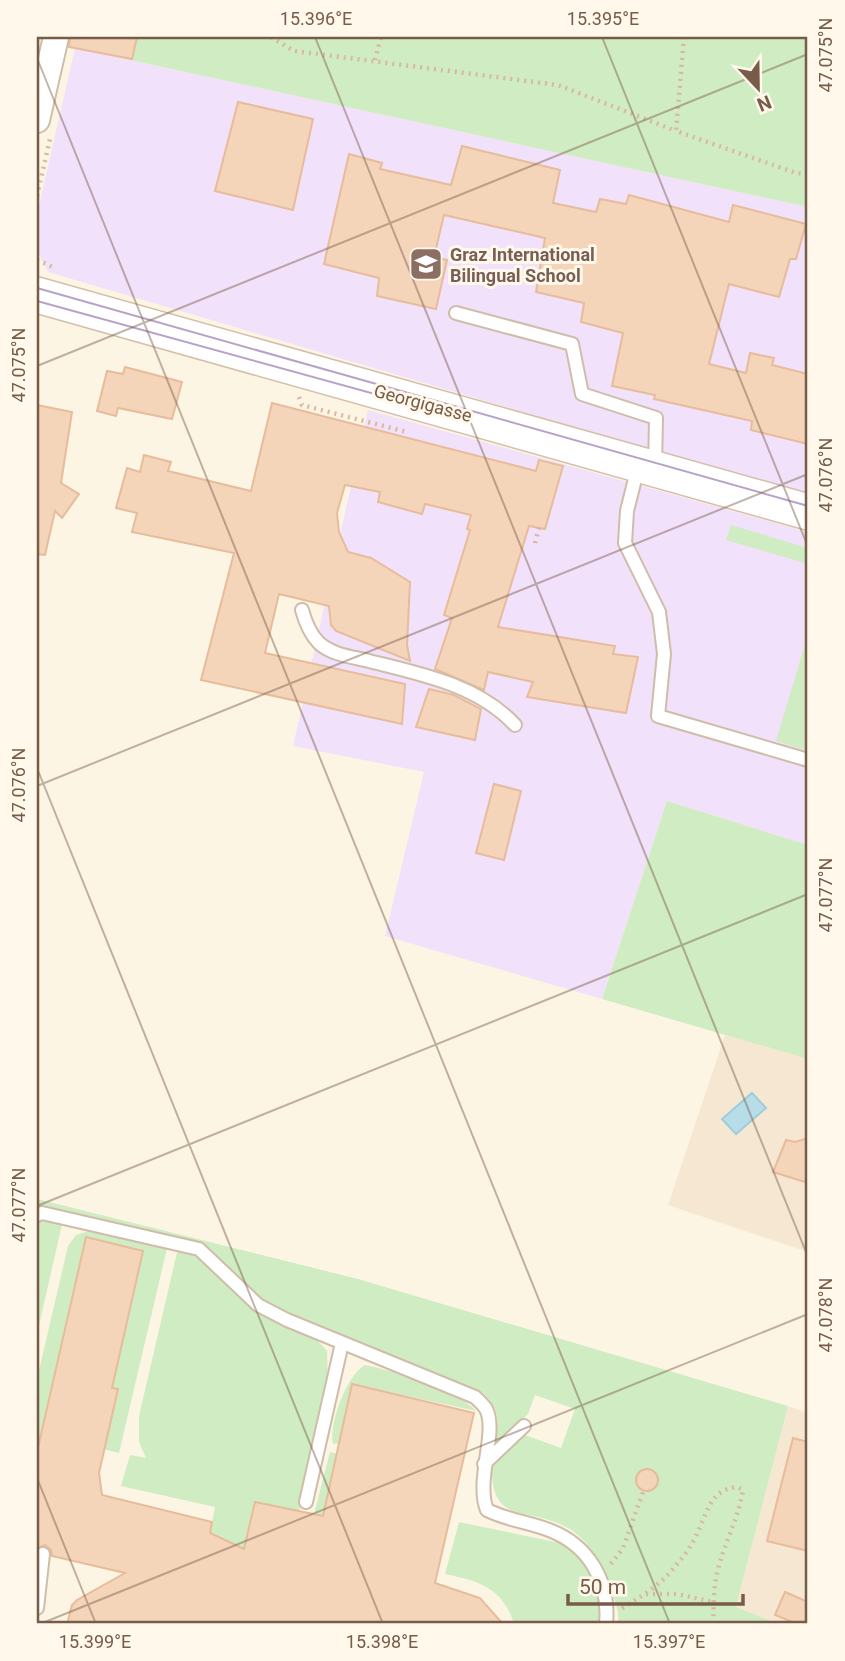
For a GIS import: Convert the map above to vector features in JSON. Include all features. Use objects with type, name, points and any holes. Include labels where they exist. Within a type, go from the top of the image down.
[{"type":"main road","name":"Georgigasse","points":[[37,295],[808,512]]},
{"type":"street","points":[[37,120],[56,37]]},
{"type":"lane","points":[[456,313],[572,344],[582,394],[656,418],[647,466],[627,511],[625,543],[659,612],[664,654],[658,716],[808,760]]},
{"type":"lane","points":[[302,610],[305,622],[318,642],[332,651],[409,671],[474,693],[498,706],[515,725]]},
{"type":"lane","points":[[37,1215],[43,1213],[199,1249],[258,1305],[342,1343],[475,1397],[486,1409],[489,1423],[482,1497],[487,1510],[505,1519],[550,1530],[585,1552],[603,1582],[606,1624]]},
{"type":"lane","points":[[306,1502],[342,1343]]},
{"type":"lane","points":[[484,1464],[524,1426]]},
{"type":"lane","points":[[37,1608],[43,1554]]},
{"type":"path","points":[[271,37],[294,51],[558,85],[676,131],[785,169],[808,174]]},
{"type":"path","points":[[375,60],[381,37]]},
{"type":"path","points":[[676,131],[684,37]]},
{"type":"path","points":[[536,543],[539,528]]},
{"type":"path","points":[[618,1611],[645,1594],[677,1565],[700,1529],[714,1496],[723,1489],[737,1487],[743,1490],[718,1567],[713,1624]]},
{"type":"path","points":[[600,1576],[623,1548],[643,1492]]},
{"type":"path","points":[[645,1594],[677,1594],[713,1602]]},
{"type":"shaded area","name":"Graz International Bilingual School","points":[[75,48],[808,207],[808,496],[48,272],[37,250],[37,214]]},
{"type":"shaded area","points":[[368,410],[808,532],[808,845],[667,801],[602,999],[385,936],[424,772],[293,746]]},
{"type":"shaded area","points":[[725,1035],[808,1059],[808,1252],[668,1205]]},
{"type":"shaded area","points":[[788,1406],[808,1413],[808,1624],[778,1624],[736,1608]]},
{"type":"green space","points":[[77,37],[808,37],[808,207],[75,48]]},
{"type":"green space","points":[[731,525],[808,548],[808,564],[726,540]]},
{"type":"green space","points":[[808,634],[808,751],[776,741]]},
{"type":"green space","points":[[667,801],[808,845],[808,1059],[602,999]]},
{"type":"green space","points":[[37,1199],[358,1279],[788,1406],[736,1607],[778,1624],[618,1624],[616,1603],[604,1573],[585,1542],[562,1525],[504,1506],[497,1498],[493,1485],[492,1467],[525,1435],[561,1448],[575,1409],[535,1395],[528,1414],[494,1447],[497,1431],[496,1411],[483,1393],[259,1300],[211,1255],[37,1212]]},
{"type":"green space","points":[[37,1218],[63,1220],[37,1334]]},
{"type":"green space","points":[[92,1230],[168,1244],[119,1453],[103,1449],[118,1390],[112,1388],[143,1252],[86,1237],[37,1452],[37,1379],[68,1246],[76,1235]]},
{"type":"green space","points":[[178,1248],[205,1263],[275,1322],[316,1340],[327,1351],[328,1379],[299,1513],[255,1502],[239,1570],[228,1542],[219,1539],[206,1553],[215,1507],[121,1486],[130,1455],[146,1458],[139,1442],[139,1416]]},
{"type":"green space","points":[[365,1365],[390,1371],[441,1390],[476,1411],[352,1384],[339,1443],[333,1444],[332,1435],[340,1401],[351,1379]]},
{"type":"green space","points":[[330,1452],[337,1454],[320,1530],[317,1529],[314,1514]]},
{"type":"green space","points":[[459,1522],[560,1543],[571,1550],[587,1567],[596,1587],[600,1624],[514,1624],[503,1602],[488,1588],[445,1574]]},
{"type":"water","points":[[752,1093],[766,1108],[736,1134],[722,1119]]},
{"type":"building","points":[[70,37],[137,37],[132,59],[69,47]]},
{"type":"building","points":[[238,102],[313,119],[293,210],[215,191]]},
{"type":"building","points":[[462,146],[560,170],[553,203],[596,212],[600,199],[626,204],[629,195],[729,222],[733,205],[806,224],[796,259],[790,259],[779,297],[729,284],[709,364],[746,373],[750,353],[774,358],[772,365],[808,374],[808,444],[751,430],[752,421],[654,399],[655,395],[612,386],[623,333],[581,322],[584,303],[536,292],[545,238],[444,215],[434,257],[447,260],[436,309],[377,296],[379,278],[324,264],[349,154],[382,163],[380,169],[451,185]]},
{"type":"building","points":[[125,367],[182,382],[172,419],[118,408],[116,416],[97,411],[107,371],[123,374]]},
{"type":"building","points":[[272,403],[536,471],[539,460],[563,466],[545,529],[529,526],[498,627],[615,646],[613,654],[638,657],[626,713],[527,697],[533,682],[488,672],[484,690],[435,669],[452,618],[444,615],[470,530],[467,529],[471,515],[425,504],[422,514],[378,502],[380,492],[345,485],[337,513],[339,532],[348,552],[371,558],[410,582],[407,645],[410,661],[336,631],[331,625],[329,606],[279,594],[265,653],[405,684],[402,724],[201,680],[234,553],[132,532],[137,513],[116,508],[127,468],[140,472],[144,455],[171,462],[168,471],[251,491]]},
{"type":"building","points":[[37,405],[72,412],[61,483],[79,494],[62,518],[55,511],[45,555],[37,554]]},
{"type":"building","points":[[429,689],[454,695],[481,709],[475,740],[416,727]]},
{"type":"building","points":[[494,784],[521,791],[504,860],[476,853]]},
{"type":"building","points":[[808,1138],[808,1183],[773,1172],[786,1140],[795,1142]]},
{"type":"building","points":[[86,1237],[143,1251],[112,1388],[118,1389],[99,1473],[102,1495],[212,1522],[210,1533],[244,1549],[255,1502],[323,1516],[352,1384],[474,1413],[435,1583],[480,1598],[503,1624],[67,1624],[72,1605],[77,1600],[125,1573],[52,1556],[51,1550],[45,1545],[37,1548],[37,1452]]},
{"type":"building","points":[[793,1438],[808,1442],[808,1551],[767,1541]]},
{"type":"building","points":[[647,1469],[657,1476],[658,1480],[651,1490],[647,1491],[637,1484],[636,1480],[643,1470]]},
{"type":"building","points":[[785,1592],[808,1602],[808,1624],[797,1624],[775,1615]]},
{"type":"tram line","points":[[37,288],[808,506]]},
{"type":"tram line","points":[[37,301],[462,418]]},
{"type":"place","name":"Graz International Bilingual School","points":[[426,264]]}]
